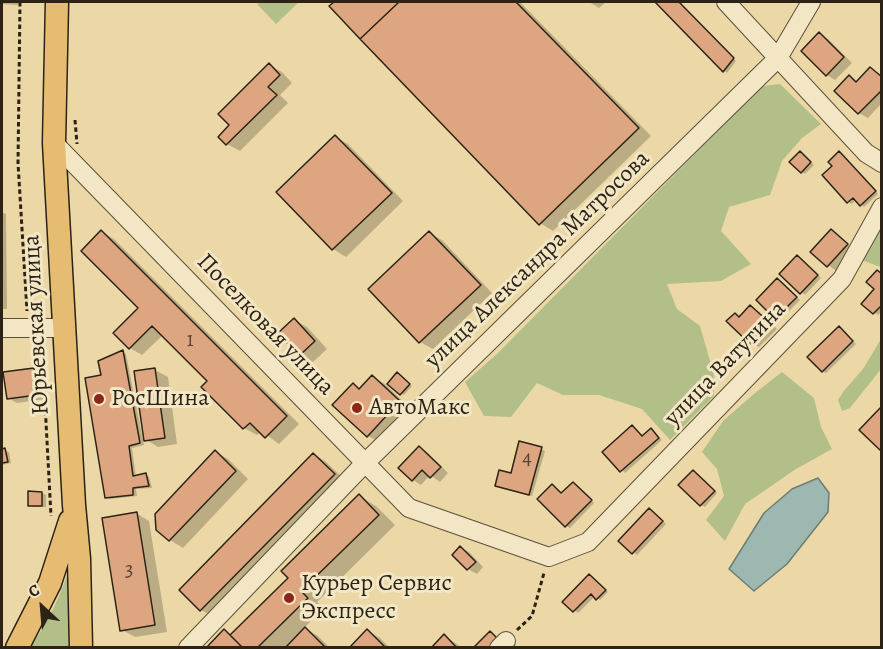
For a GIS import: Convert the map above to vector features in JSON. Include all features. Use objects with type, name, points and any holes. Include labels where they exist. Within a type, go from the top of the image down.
[{"type":"main road","name":"Юрьевская улица","points":[[57,2],[54,143],[79,559],[81,648]]},
{"type":"main road","name":"Юрьевская улица","points":[[17,648],[50,583],[74,505]]},
{"type":"street","points":[[726,2],[866,153],[882,163]]},
{"type":"street","name":"улица Александра Матросова","points":[[188,648],[365,463],[778,58],[811,2]]},
{"type":"street","name":"Поселковая улица","points":[[54,143],[409,508],[549,557]]},
{"type":"street","name":"улица Ватутина","points":[[549,557],[588,542],[842,279],[882,207]]},
{"type":"street","points":[[2,328],[64,328]]},
{"type":"path","points":[[20,2],[18,163],[28,328],[42,347],[51,520]]},
{"type":"path","points":[[502,644],[532,616],[549,557]]},
{"type":"green space","points":[[260,2],[299,2],[276,24],[257,4]]},
{"type":"green space","points":[[780,84],[821,124],[802,138],[782,161],[770,195],[729,207],[721,231],[751,264],[721,281],[667,284],[677,309],[700,326],[714,375],[714,396],[670,440],[642,409],[599,395],[563,395],[537,383],[511,417],[484,416],[465,382],[497,354],[762,86]]},
{"type":"green space","points":[[881,226],[881,267],[861,260]]},
{"type":"green space","points":[[881,339],[881,369],[850,408],[842,411],[838,400],[863,369]]},
{"type":"green space","points":[[782,372],[814,398],[821,427],[832,449],[796,469],[745,504],[725,541],[706,520],[724,496],[717,469],[702,452],[723,421]]},
{"type":"green space","points":[[71,564],[76,647],[29,648],[54,608]]},
{"type":"water","points":[[818,478],[829,493],[828,512],[787,564],[754,591],[729,569],[764,513],[792,489]]},
{"type":"building","points":[[334,2],[399,2],[360,39],[329,6]]},
{"type":"building","points":[[399,2],[516,2],[639,128],[539,225],[360,39]]},
{"type":"building","points":[[655,2],[679,2],[734,58],[723,72]]},
{"type":"building","points":[[819,32],[844,57],[826,76],[801,51]]},
{"type":"building","points":[[269,63],[280,75],[268,87],[277,95],[226,145],[218,137],[229,125],[218,114]]},
{"type":"building","points":[[870,67],[882,77],[882,90],[858,114],[834,91],[849,75],[856,82]]},
{"type":"building","points":[[335,135],[392,193],[332,250],[276,192]]},
{"type":"building","points":[[800,151],[811,162],[801,173],[789,162]]},
{"type":"building","points":[[839,151],[876,191],[860,206],[853,198],[847,203],[822,175],[832,166],[828,162]]},
{"type":"building","points":[[831,229],[848,244],[827,267],[810,252]]},
{"type":"building","points":[[101,230],[287,416],[265,438],[250,423],[243,429],[201,387],[207,381],[152,326],[129,349],[113,333],[138,308],[81,251]]},
{"type":"building","points":[[429,231],[481,285],[419,343],[368,289]]},
{"type":"building","points":[[797,255],[818,275],[800,294],[779,274]]},
{"type":"building","points":[[877,270],[882,274],[882,305],[873,314],[861,304],[874,289],[866,282]]},
{"type":"building","points":[[777,278],[797,297],[775,319],[756,300]]},
{"type":"building","points":[[750,305],[770,323],[750,344],[726,321],[735,313],[739,317]]},
{"type":"building","points":[[294,318],[315,341],[299,356],[278,333]]},
{"type":"building","points":[[839,326],[853,341],[822,372],[807,357]]},
{"type":"building","points":[[123,350],[140,443],[129,446],[133,476],[146,473],[149,486],[133,488],[133,495],[105,498],[85,378],[101,375],[98,361]]},
{"type":"building","points":[[34,368],[37,395],[7,399],[3,372]]},
{"type":"building","points":[[155,368],[165,438],[144,441],[134,371]]},
{"type":"building","points":[[397,372],[410,384],[400,395],[387,384]]},
{"type":"building","points":[[372,375],[400,401],[367,437],[332,405],[353,383],[359,389]]},
{"type":"building","points":[[882,406],[882,450],[881,451],[859,430]]},
{"type":"building","points":[[632,425],[642,436],[651,428],[659,438],[620,472],[602,452]]},
{"type":"building","points":[[519,441],[542,447],[529,495],[495,486],[499,470],[511,473]]},
{"type":"building","points":[[419,446],[441,467],[430,478],[422,470],[412,481],[398,468]]},
{"type":"building","points":[[5,448],[8,462],[2,463],[2,449]]},
{"type":"building","points":[[215,450],[236,471],[169,541],[156,530],[155,514]]},
{"type":"building","points":[[313,453],[335,474],[200,611],[179,590]]},
{"type":"building","points":[[693,470],[715,491],[700,506],[678,485]]},
{"type":"building","points":[[573,482],[592,500],[565,527],[537,499],[552,484],[561,493]]},
{"type":"building","points":[[28,491],[42,492],[42,506],[28,506]]},
{"type":"building","points":[[359,494],[379,515],[301,591],[308,598],[257,648],[243,648],[230,635],[288,578],[281,571]]},
{"type":"building","points":[[649,508],[663,521],[632,554],[618,541]]},
{"type":"building","points":[[137,512],[155,625],[120,631],[102,518]]},
{"type":"building","points":[[460,546],[476,562],[467,570],[452,555]]},
{"type":"building","points":[[589,574],[606,590],[596,600],[591,594],[573,612],[562,602]]},
{"type":"building","points":[[305,627],[326,648],[285,648]]},
{"type":"building","points":[[224,629],[243,648],[206,648]]},
{"type":"building","points":[[367,629],[386,648],[349,648]]},
{"type":"building","points":[[490,631],[499,640],[491,648],[473,648]]},
{"type":"building","points":[[444,634],[457,648],[431,648]]},
{"type":"place","name":"РосШина","points":[[99,399]]},
{"type":"place","name":"АвтоМакс","points":[[357,408]]},
{"type":"place","name":"Курьер Сервис Экспресс","points":[[289,598]]}]
